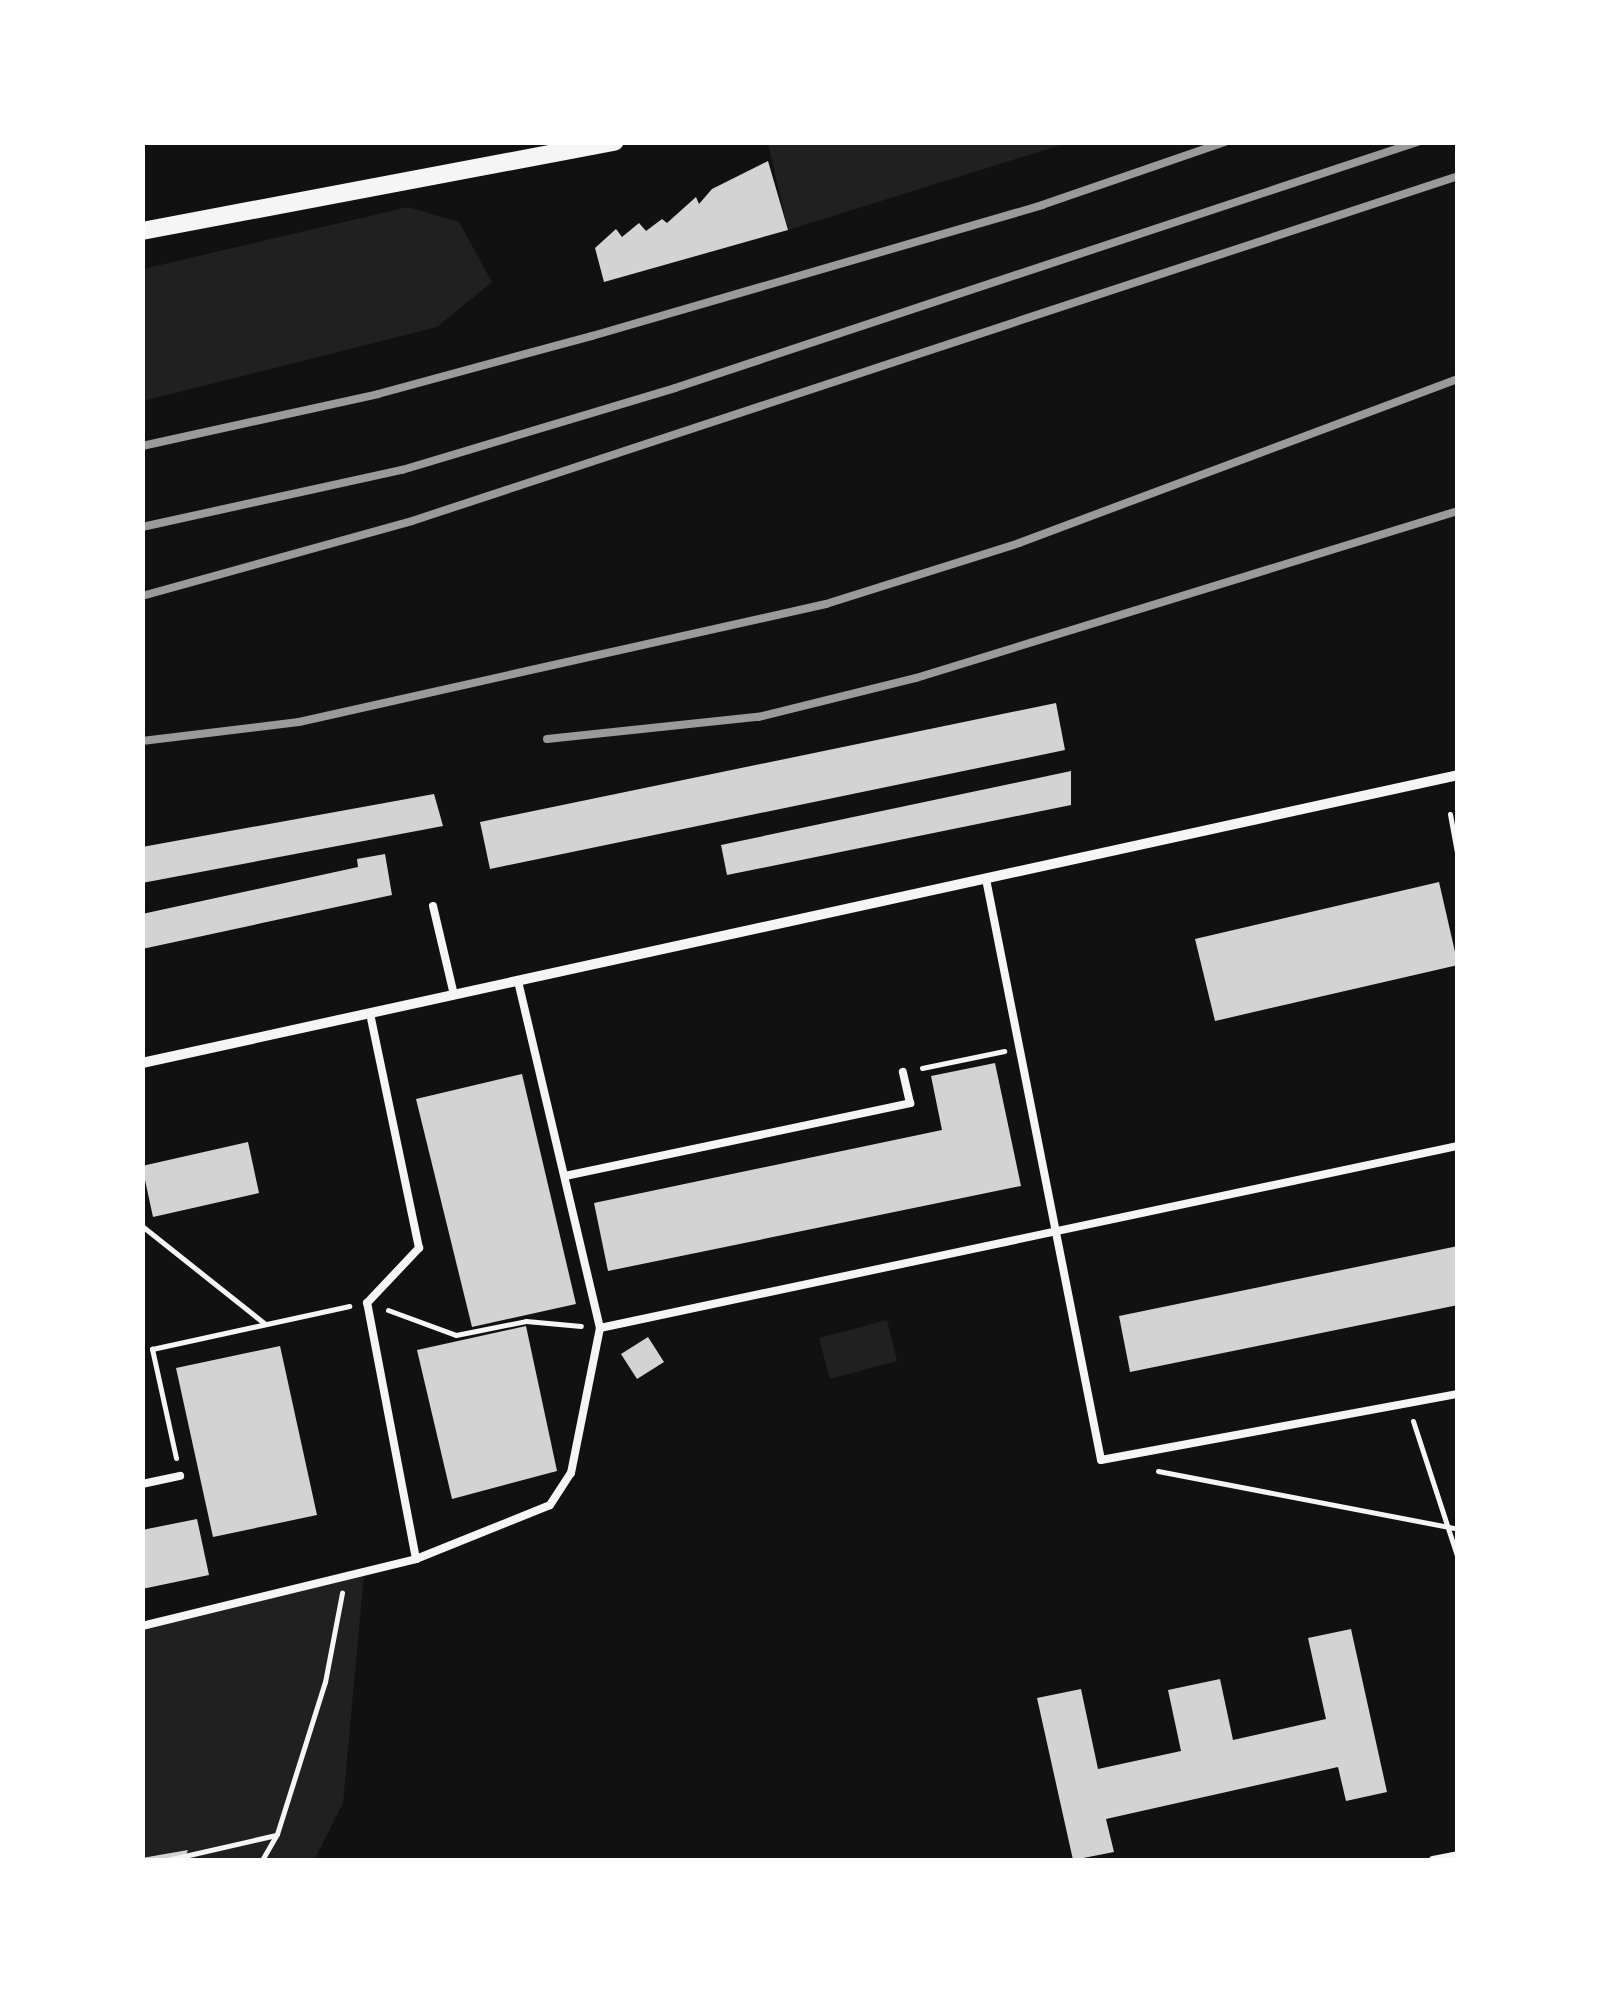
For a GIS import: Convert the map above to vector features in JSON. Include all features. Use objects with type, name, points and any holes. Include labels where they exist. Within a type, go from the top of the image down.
[{"type":"street","points":[[142,231],[615,142]]},
{"type":"street","points":[[142,1063],[1458,776]]},
{"type":"lane","points":[[986,879],[1060,1232],[1100,1460],[1458,1394]]},
{"type":"lane","points":[[433,906],[454,995]]},
{"type":"lane","points":[[142,1626],[344,1580],[416,1559],[550,1506],[571,1472],[600,1328],[518,982]]},
{"type":"lane","points":[[370,1013],[420,1248],[367,1302],[416,1559]]},
{"type":"lane","points":[[564,1176],[910,1103],[903,1072]]},
{"type":"lane","points":[[600,1328],[1458,1146]]},
{"type":"lane","points":[[142,1484],[180,1476]]},
{"type":"lane","points":[[1433,1860],[1458,1855]]},
{"type":"path","points":[[1450,814],[1458,858]]},
{"type":"path","points":[[903,1072],[1022,1047]]},
{"type":"path","points":[[142,1226],[266,1324]]},
{"type":"path","points":[[180,1476],[152,1349],[367,1302],[456,1335],[526,1321],[600,1328]]},
{"type":"path","points":[[1407,1404],[1458,1559]]},
{"type":"path","points":[[1100,1460],[1458,1529]]},
{"type":"path","points":[[262,1860],[276,1836],[337,1641],[344,1580]]},
{"type":"path","points":[[167,1860],[276,1836]]},
{"type":"shaded area","points":[[768,143],[1067,143],[788,230]]},
{"type":"shaded area","points":[[408,207],[459,222],[492,282],[437,327],[143,401],[143,269]]},
{"type":"shaded area","points":[[887,1320],[897,1361],[830,1379],[819,1338]]},
{"type":"shaded area","points":[[364,1574],[343,1803],[314,1860],[143,1860],[142,1623]]},
{"type":"building","points":[[768,161],[788,230],[604,282],[595,248],[616,229],[622,237],[639,223],[646,231],[662,219],[667,223],[696,197],[699,204],[712,189]]},
{"type":"building","points":[[1056,703],[1065,750],[490,869],[480,822]]},
{"type":"building","points":[[1071,771],[1071,805],[727,875],[721,845]]},
{"type":"building","points":[[434,794],[443,826],[142,883],[142,847]]},
{"type":"building","points":[[385,854],[392,895],[142,949],[142,914],[358,867],[357,859]]},
{"type":"building","points":[[1439,882],[1458,965],[1215,1021],[1195,939]]},
{"type":"building","points":[[995,1063],[1021,1186],[608,1271],[594,1203],[942,1130],[931,1076]]},
{"type":"building","points":[[522,1074],[576,1304],[472,1327],[416,1099]]},
{"type":"building","points":[[248,1142],[259,1193],[153,1217],[142,1166]]},
{"type":"building","points":[[1458,1246],[1458,1305],[1130,1372],[1119,1316]]},
{"type":"building","points":[[526,1326],[557,1471],[452,1499],[417,1350]]},
{"type":"building","points":[[648,1337],[664,1362],[637,1379],[621,1354]]},
{"type":"building","points":[[280,1346],[317,1515],[213,1537],[176,1368]]},
{"type":"building","points":[[197,1519],[209,1575],[142,1589],[142,1530]]},
{"type":"building","points":[[1351,1629],[1387,1792],[1346,1801],[1338,1767],[1106,1819],[1114,1852],[1073,1860],[1037,1698],[1081,1689],[1098,1769],[1181,1751],[1168,1690],[1220,1679],[1233,1740],[1326,1719],[1308,1638]]},
{"type":"building","points":[[188,1850],[184,1860],[142,1860],[142,1858]]},
{"type":"railway","points":[[142,446],[378,394],[592,336],[1042,205],[1225,142]]},
{"type":"railway","points":[[142,527],[402,470],[675,388],[1417,142]]},
{"type":"railway","points":[[142,596],[412,521],[1458,176]]},
{"type":"railway","points":[[142,741],[299,722],[826,604],[1019,543],[1458,379]]},
{"type":"railway","points":[[547,739],[758,717],[916,678],[1458,511]]}]
